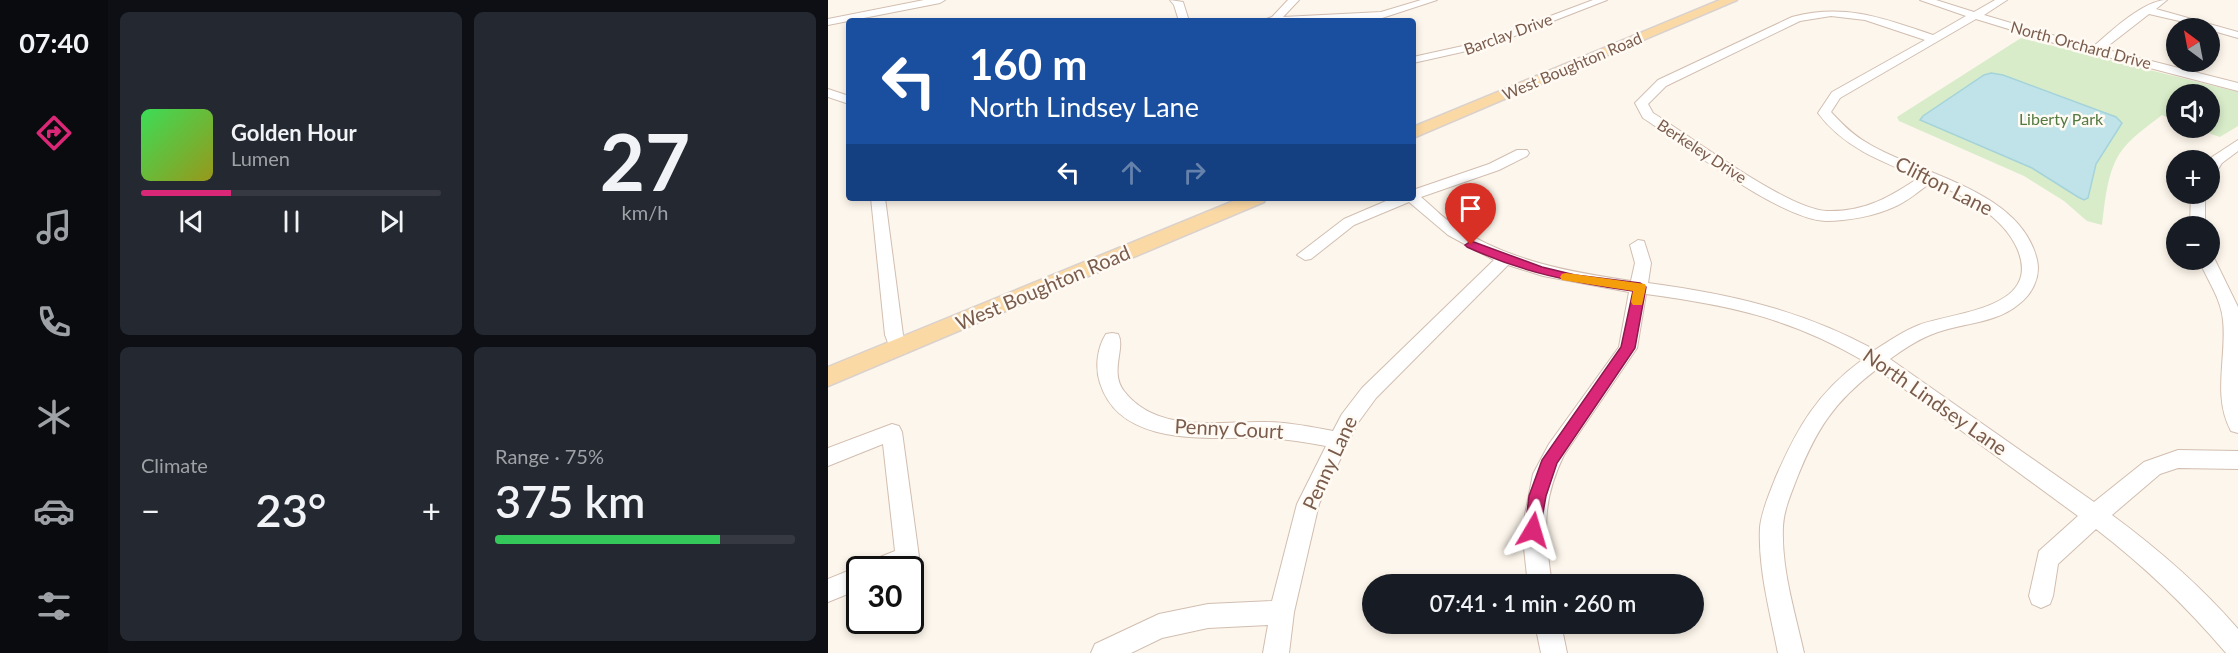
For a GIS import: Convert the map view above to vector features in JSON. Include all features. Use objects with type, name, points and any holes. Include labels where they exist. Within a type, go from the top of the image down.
[{"type":"main road","name":"West Boughton Road","points":[[1416,121],[1710,0]]},
{"type":"main road","name":"West Boughton Road","points":[[1416,132],[1731,0]]},
{"type":"main road","name":"West Boughton Road","points":[[828,377],[896,341],[1220,201]]},
{"type":"main road","name":"West Boughton Road","points":[[828,362],[896,341],[1249,201]]},
{"type":"street","points":[[848,18],[940,0]]},
{"type":"street","points":[[1175,0],[1179,4],[1183,18]]},
{"type":"street","points":[[1275,18],[1294,0]]},
{"type":"street","points":[[1362,18],[1382,15],[1432,0]]},
{"type":"street","name":"Barclay Drive","points":[[1416,60],[1440,57],[1484,44],[1602,0]]},
{"type":"street","name":"North Orchard Drive","points":[[1925,0],[2095,51],[2169,67],[2238,87]]},
{"type":"street","name":"Clifton Lane","points":[[1791,653],[1772,543],[1774,509],[1813,421],[1828,401],[1877,359],[1924,330],[1997,310],[2016,297],[2026,284],[2029,263],[2028,254],[2021,240],[2008,224],[1980,201],[1856,142],[1835,128],[1824,113],[1836,95],[2002,0]]},
{"type":"street","points":[[2095,51],[2115,33],[2162,0]]},
{"type":"street","points":[[2148,10],[2238,35]]},
{"type":"street","name":"Berkeley Drive","points":[[1930,177],[1888,204],[1854,214],[1825,216],[1800,209],[1770,195],[1648,115],[1641,103],[1662,82],[1796,19],[1811,15],[1836,12],[1855,14],[1934,39]]},
{"type":"street","points":[[828,22],[846,18]]},
{"type":"street","points":[[828,93],[846,99]]},
{"type":"street","points":[[2220,158],[2238,144]]},
{"type":"street","points":[[1416,195],[1494,167],[1522,153]]},
{"type":"street","name":"North Lindsey Lane","points":[[1416,199],[1448,230],[1471,245],[1504,259],[1575,279],[1640,287],[1758,307],[1791,318],[1849,343],[1902,374],[2146,556],[2194,597],[2238,648]]},
{"type":"street","points":[[878,201],[896,341]]},
{"type":"street","points":[[1305,255],[1348,222],[1399,201]]},
{"type":"street","points":[[1539,574],[1533,530],[1544,474],[1563,440],[1624,356],[1631,340],[1643,263],[1638,245]]},
{"type":"street","name":"Penny Lane","points":[[1276,653],[1282,612],[1308,504],[1348,420],[1364,399],[1504,259]]},
{"type":"street","points":[[2211,270],[2232,316],[2234,339],[2230,394],[2238,425]]},
{"type":"street","name":"Penny Court","points":[[1112,339],[1106,369],[1112,389],[1122,404],[1139,417],[1157,424],[1186,430],[1290,431],[1339,440]]},
{"type":"street","points":[[828,457],[892,432],[907,556]]},
{"type":"street","points":[[2041,596],[2047,559],[2152,468],[2178,459],[2238,460]]},
{"type":"street","points":[[828,591],[846,583]]},
{"type":"street","points":[[1104,653],[1159,626],[1208,616],[1282,612]]},
{"type":"street","points":[[1550,634],[1554,653]]},
{"type":"green space","name":"Liberty Park","points":[[2021,38],[2206,84],[2166,84],[2166,117],[2162,115],[2134,137],[2116,161],[2109,178],[2102,225],[2087,221],[2064,201],[2024,176],[1899,121],[1897,117]]},
{"type":"green space","name":"Liberty Park","points":[[2220,88],[2238,92],[2238,126],[2220,137]]},
{"type":"water","points":[[1991,73],[2003,75],[2116,117],[2122,123],[2096,164],[2088,198],[2084,200],[2078,197],[2032,168],[1920,120],[1984,75]]},
{"type":"slow traffic","points":[[1566,277],[1640,287],[1638,302]]},
{"type":"route","points":[[1471,245],[1539,271],[1575,279],[1640,287],[1628,348],[1550,460],[1538,496],[1533,530]]}]
